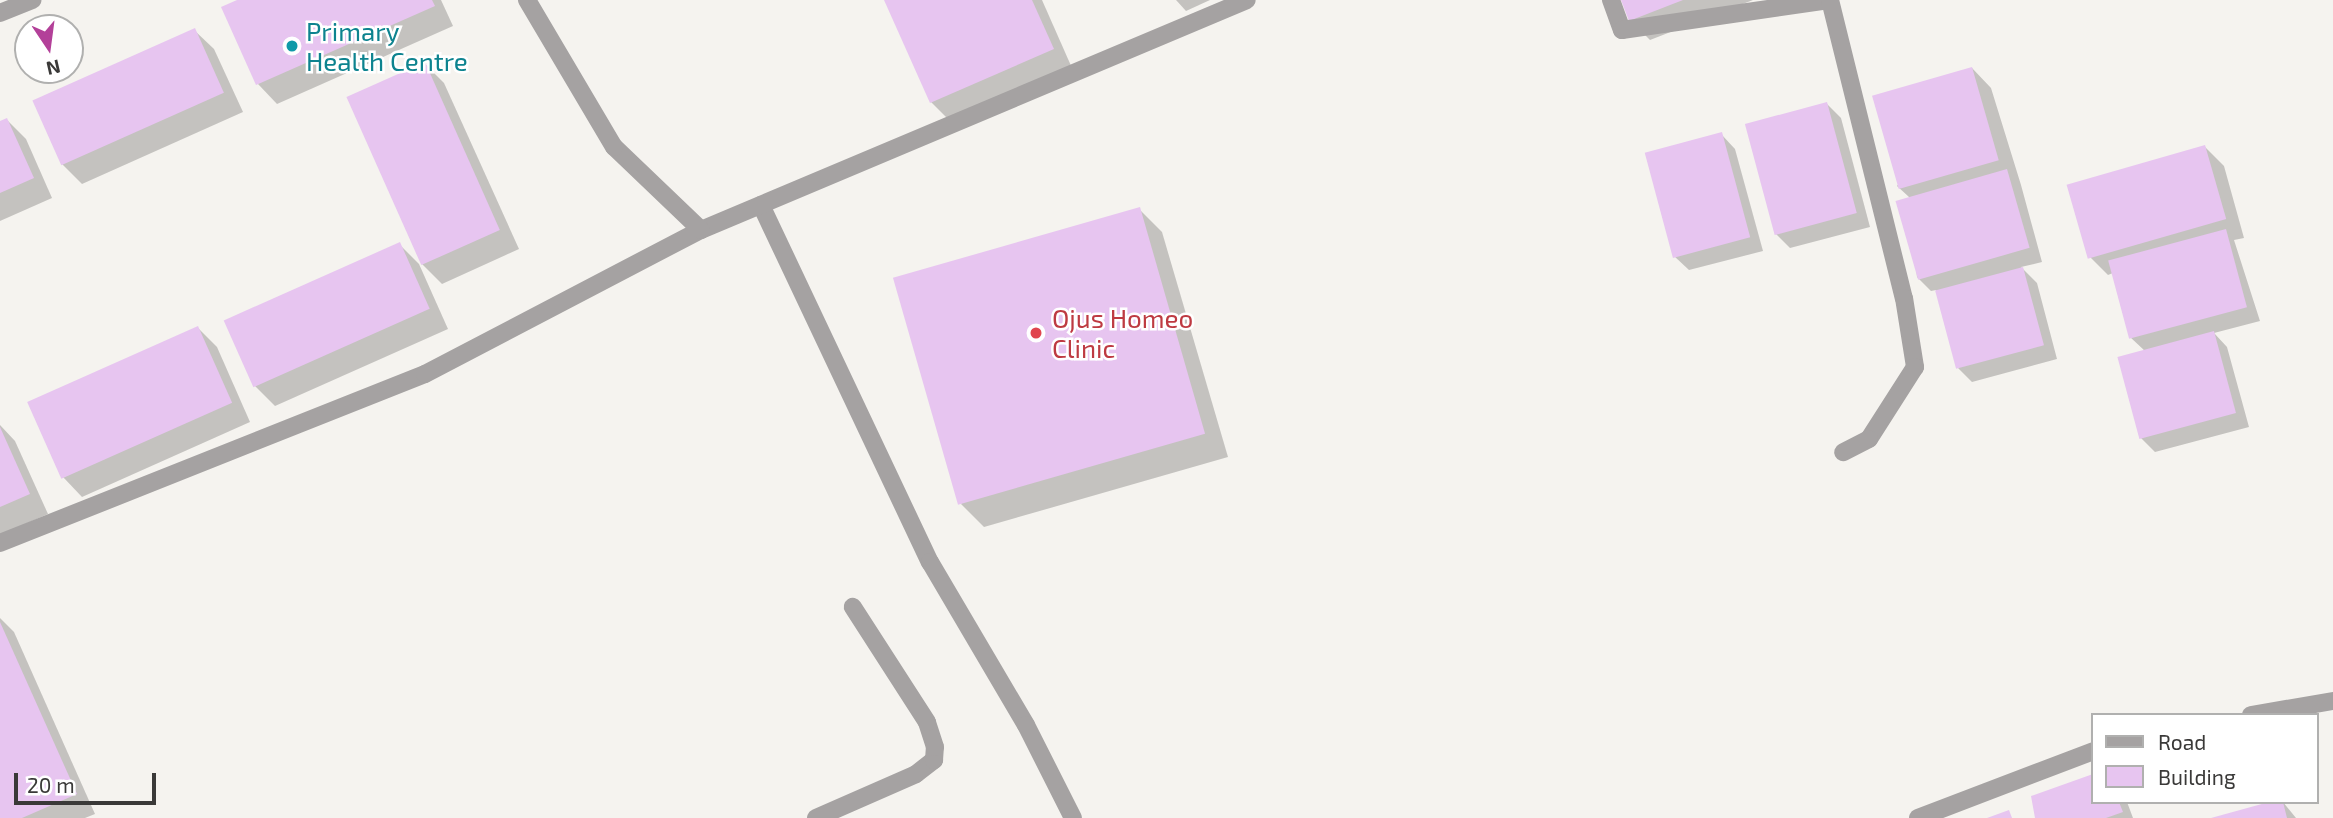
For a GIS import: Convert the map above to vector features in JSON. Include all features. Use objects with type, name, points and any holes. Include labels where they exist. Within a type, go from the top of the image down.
[{"type":"street","points":[[0,13],[33,0]]},
{"type":"street","points":[[527,0],[614,147],[701,230]]},
{"type":"street","points":[[0,543],[425,374],[701,230],[1247,0]]},
{"type":"street","points":[[1611,0],[1622,30],[1829,0],[1904,298],[1915,367],[1869,439],[1843,452]]},
{"type":"street","points":[[761,205],[930,562],[1026,725],[1073,818]]},
{"type":"street","points":[[816,818],[916,774],[934,760],[935,747],[927,722],[853,607]]},
{"type":"street","points":[[2263,713],[2333,701]]},
{"type":"street","points":[[1918,818],[2092,751]]},
{"type":"building","name":"Primary Health Centre","points":[[237,0],[432,0],[435,6],[256,85],[221,7]]},
{"type":"building","points":[[884,0],[1032,0],[1054,49],[930,103]]},
{"type":"building","points":[[1621,0],[1683,0],[1629,21]]},
{"type":"building","points":[[195,28],[224,93],[61,165],[32,100],[69,84],[84,84],[84,77]]},
{"type":"building","points":[[425,62],[500,230],[421,265],[346,97]]},
{"type":"building","points":[[1972,67],[1999,160],[1899,189],[1872,96]]},
{"type":"building","points":[[1827,102],[1857,213],[1775,235],[1745,124]]},
{"type":"building","points":[[7,118],[34,178],[0,193],[0,121]]},
{"type":"building","points":[[1722,132],[1750,237],[1673,258],[1645,153]]},
{"type":"building","points":[[2205,145],[2226,219],[2088,259],[2067,185]]},
{"type":"building","points":[[2007,169],[2030,248],[1918,280],[1895,201]]},
{"type":"building","points":[[1140,207],[1205,434],[958,505],[893,278]]},
{"type":"building","points":[[2226,229],[2247,307],[2129,339],[2108,261]]},
{"type":"building","points":[[400,242],[430,309],[253,387],[224,321]]},
{"type":"building","points":[[2023,267],[2044,345],[1956,369],[1935,291]]},
{"type":"building","points":[[198,326],[232,403],[61,479],[27,402]]},
{"type":"building","points":[[2214,331],[2236,413],[2139,439],[2117,357]]},
{"type":"building","points":[[0,427],[30,494],[0,507]]},
{"type":"building","points":[[0,622],[77,794],[22,818],[0,818]]},
{"type":"building","points":[[2092,774],[2092,804],[2120,804],[2123,812],[2106,818],[2035,818],[2031,796]]},
{"type":"building","points":[[2262,804],[2284,804],[2287,818],[2211,818]]},
{"type":"building","points":[[2009,810],[2012,818],[1987,818]]},
{"type":"place","name":"Primary Health Centre","points":[[292,46]]},
{"type":"place","name":"Ojus Homeo Clinic","points":[[1036,333]]}]
